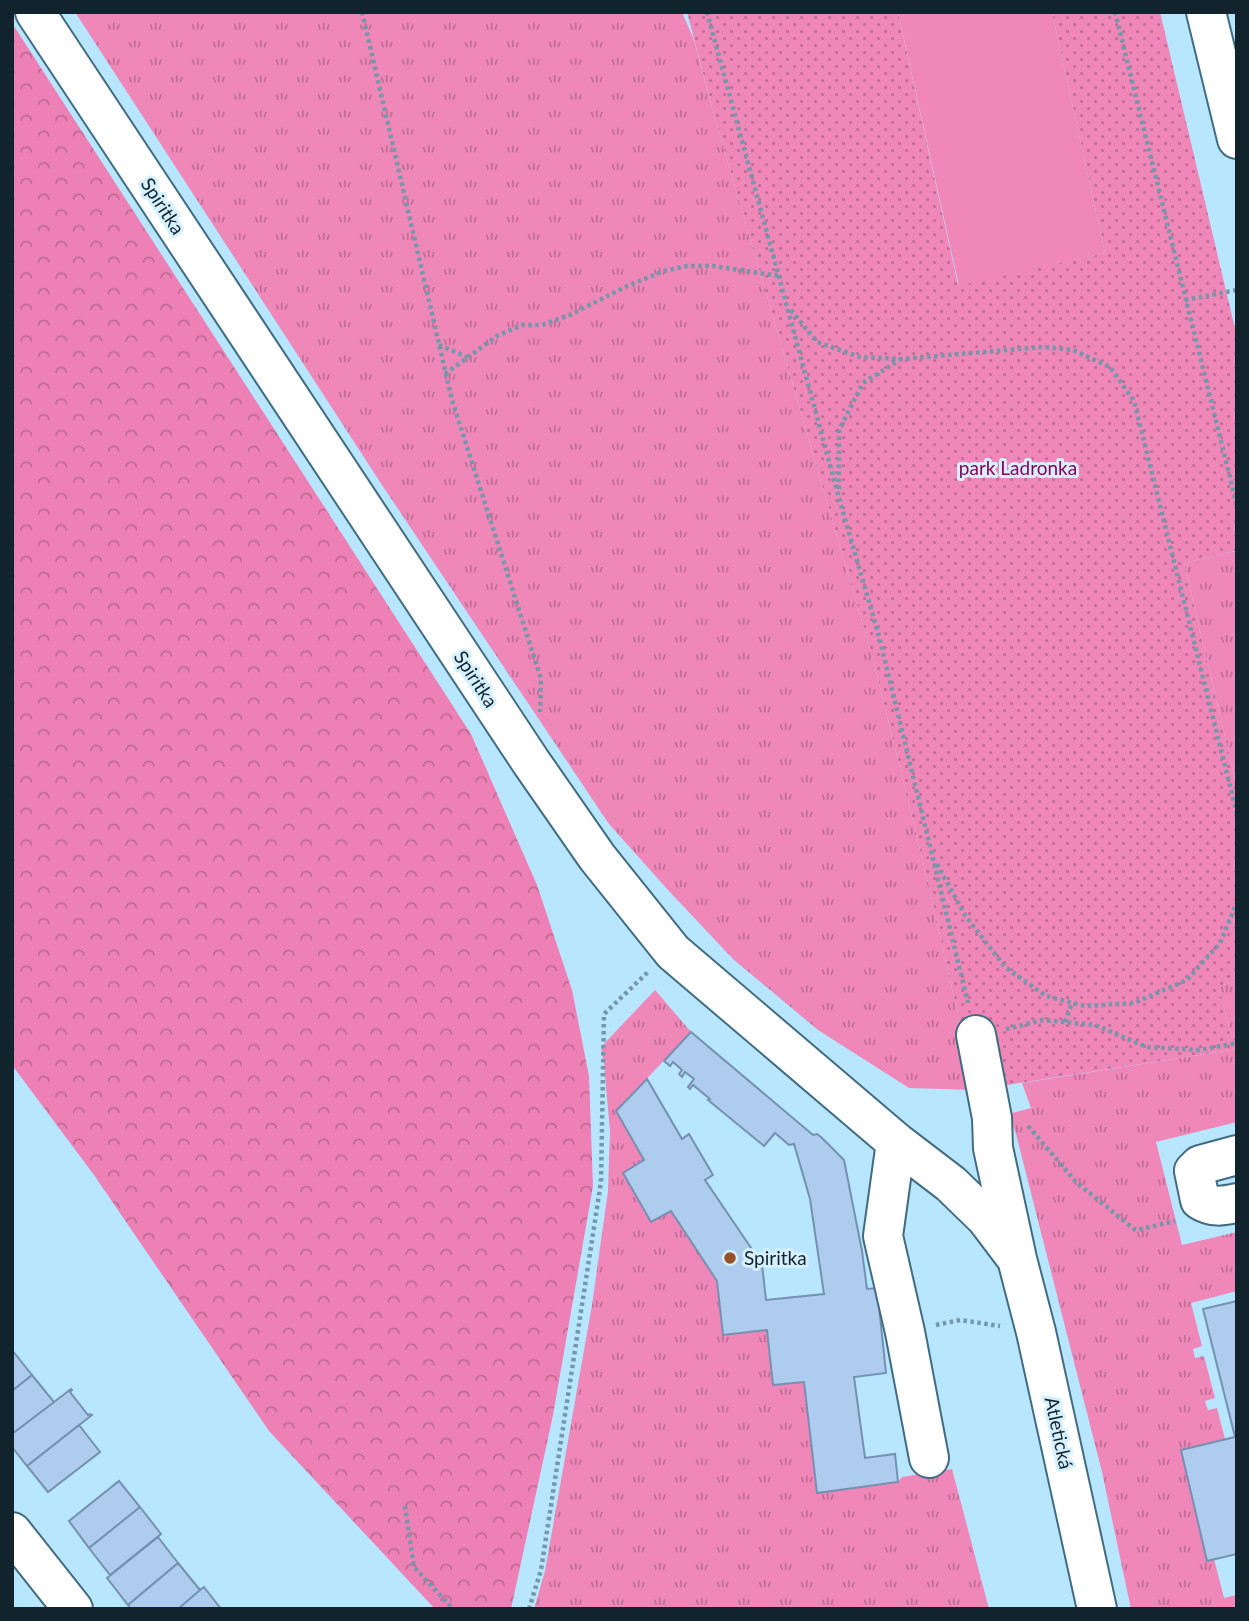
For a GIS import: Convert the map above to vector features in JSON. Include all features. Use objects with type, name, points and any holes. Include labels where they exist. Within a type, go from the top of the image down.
[{"type":"street","name":"Spiritka","points":[[35,12],[531,762],[597,857],[673,952],[896,1142],[951,1184],[986,1218],[1017,1259]]},
{"type":"street","points":[[1206,12],[1237,139]]},
{"type":"street","name":"Atletická","points":[[976,1035],[992,1118],[993,1148],[1017,1259],[1037,1332],[1097,1609]]},
{"type":"street","points":[[896,1142],[883,1236],[929,1458]]},
{"type":"street","points":[[1237,1155],[1200,1165],[1194,1171],[1200,1200],[1208,1205],[1237,1203]]},
{"type":"street","points":[[12,1532],[73,1609]]},
{"type":"path","points":[[362,12],[445,374],[541,679],[540,713]]},
{"type":"path","points":[[707,12],[880,640],[976,1035],[1043,1020],[1095,1025],[1147,1047],[1199,1049],[1237,1043]]},
{"type":"path","points":[[1115,12],[1237,506]]},
{"type":"path","points":[[445,374],[497,336],[522,325],[542,325],[572,314],[664,271],[687,265],[713,266],[779,276]]},
{"type":"path","points":[[1185,300],[1237,290]]},
{"type":"path","points":[[788,307],[817,342],[860,357],[901,359],[1043,347],[1073,350],[1110,368],[1133,401],[1149,457],[1237,814]]},
{"type":"path","points":[[439,345],[467,357]]},
{"type":"path","points":[[839,498],[839,430],[863,383],[901,359]]},
{"type":"path","points":[[933,857],[965,915],[1005,967],[1046,996],[1085,1006],[1134,1003],[1187,980],[1220,943],[1237,902]]},
{"type":"path","points":[[529,1609],[541,1570],[601,1182],[604,1014],[653,967],[673,952]]},
{"type":"path","points":[[1065,1022],[1072,1003]]},
{"type":"path","points":[[992,1118],[1025,1122],[1076,1182],[1134,1229],[1175,1220]]},
{"type":"path","points":[[405,1506],[414,1567],[453,1609]]},
{"type":"green space","points":[[75,12],[682,12],[694,40],[873,659],[975,1090],[909,1088],[818,1030],[733,959],[609,824],[382,485]]},
{"type":"green space","name":"park Ladronka","points":[[687,12],[898,12],[958,285],[1105,253],[1052,12],[1160,12],[1237,337],[1237,554],[1235,551],[1184,563],[1237,788],[1237,981],[1219,986],[1231,1036],[1237,1034],[1237,1049],[975,1090],[873,659],[714,115]]},
{"type":"green space","points":[[898,12],[1052,12],[1105,253],[959,286]]},
{"type":"green space","points":[[12,23],[471,734],[537,885],[572,990],[589,1076],[593,1186],[553,1415],[511,1609],[435,1609],[269,1431],[94,1175],[12,1065]]},
{"type":"green space","points":[[1236,551],[1237,554],[1237,788],[1184,563]]},
{"type":"green space","points":[[1237,981],[1237,1034],[1231,1036],[1219,986]]},
{"type":"green space","points":[[655,990],[691,1032],[616,1111],[644,1160],[623,1174],[651,1222],[671,1211],[767,1330],[804,1382],[817,1493],[898,1482],[902,1477],[952,1469],[989,1609],[534,1609],[545,1571],[592,1305],[608,1191],[610,1131],[601,1047]]},
{"type":"green space","points":[[1237,1049],[1237,1122],[1156,1142],[1182,1245],[1237,1232],[1237,1291],[1191,1303],[1202,1346],[1193,1349],[1195,1358],[1204,1356],[1215,1398],[1205,1401],[1208,1410],[1217,1408],[1225,1439],[1181,1450],[1207,1560],[1214,1559],[1224,1598],[1237,1595],[1237,1609],[1131,1609],[1102,1472],[1009,1114],[1031,1108],[1022,1083]]},
{"type":"building","name":"Spiritka","points":[[691,1032],[813,1135],[821,1137],[844,1160],[867,1289],[877,1288],[886,1373],[854,1377],[865,1458],[895,1454],[898,1482],[817,1493],[804,1382],[773,1385],[767,1330],[723,1335],[717,1281],[671,1211],[651,1222],[623,1173],[644,1160],[616,1111],[647,1079],[682,1139],[689,1134],[713,1175],[705,1180],[762,1264],[766,1300],[824,1294],[810,1199],[794,1144],[789,1145],[775,1133],[764,1146],[693,1085],[690,1089],[688,1087],[694,1079],[685,1072],[682,1077],[679,1074],[682,1070],[673,1062],[670,1066],[664,1061]]},
{"type":"building","points":[[1237,1301],[1237,1554],[1207,1561],[1181,1450],[1235,1437],[1203,1309]]},
{"type":"building","points":[[12,1350],[32,1375],[12,1391]]},
{"type":"building","points":[[32,1375],[54,1402],[12,1434],[12,1391]]},
{"type":"building","points":[[71,1389],[70,1392],[88,1415],[92,1415],[27,1466],[12,1447],[12,1434]]},
{"type":"building","points":[[79,1425],[100,1452],[48,1492],[27,1466]]},
{"type":"building","points":[[119,1481],[140,1507],[89,1548],[69,1521]]},
{"type":"building","points":[[140,1507],[161,1534],[110,1575],[89,1548]]},
{"type":"building","points":[[158,1537],[178,1563],[128,1605],[107,1578]]},
{"type":"building","points":[[178,1563],[200,1590],[178,1609],[131,1609],[128,1605]]},
{"type":"building","points":[[204,1587],[221,1609],[178,1609],[200,1590]]},
{"type":"place","name":"Spiritka","points":[[730,1258]]}]
